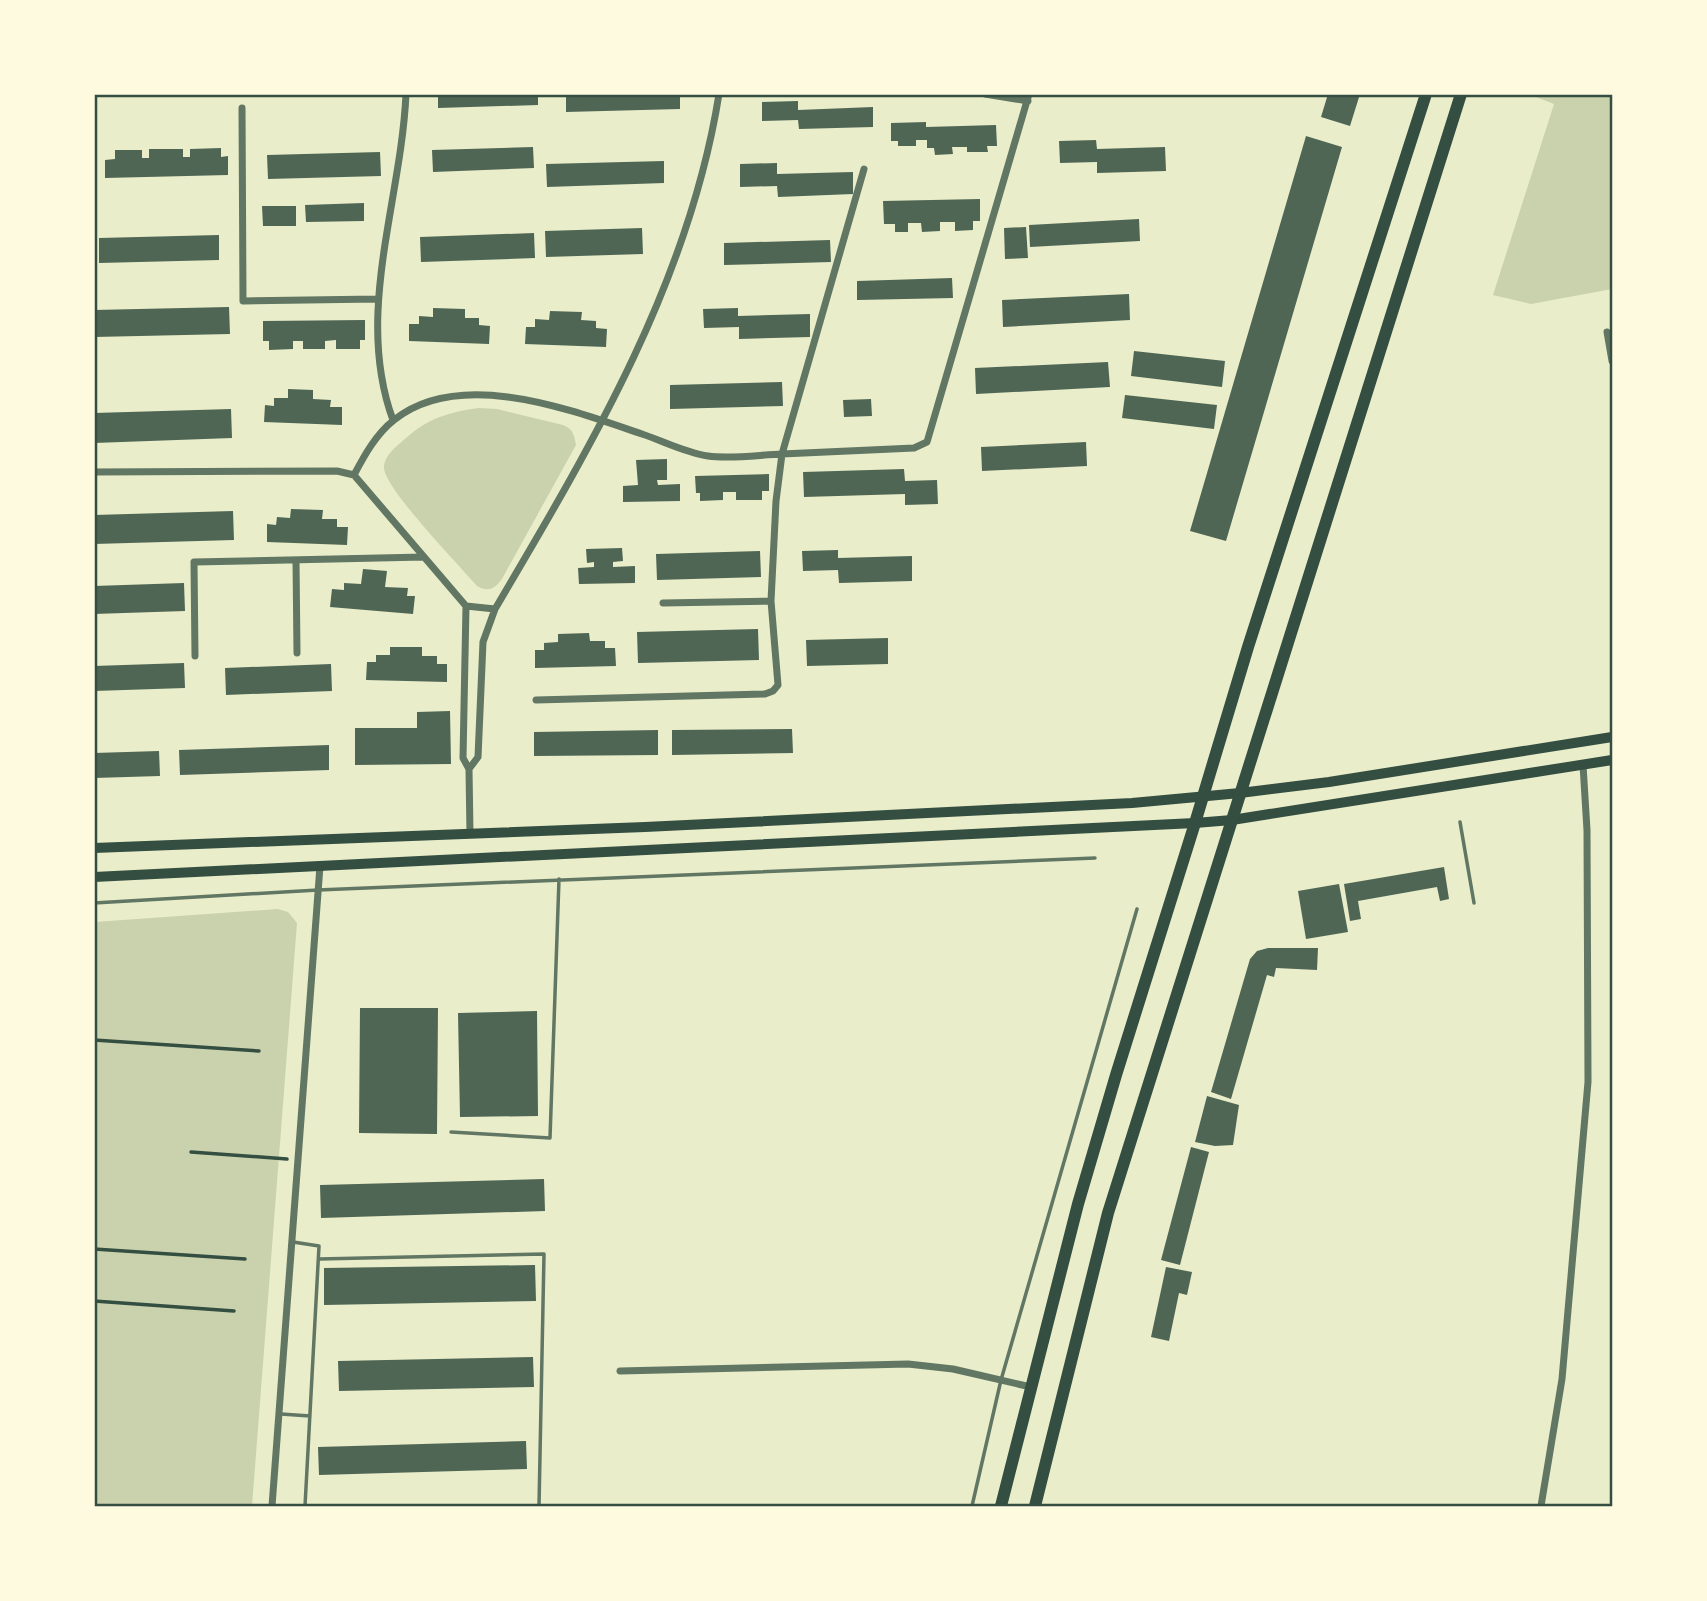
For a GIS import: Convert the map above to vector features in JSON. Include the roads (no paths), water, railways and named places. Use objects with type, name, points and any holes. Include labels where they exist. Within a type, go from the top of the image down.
[{"type":"main road","points":[[1001,1507],[1082,1191],[1116,1075],[1204,797],[1248,647],[1426,94]]},
{"type":"main road","points":[[1035,1507],[1108,1213],[1461,94]]},
{"type":"main road","points":[[94,848],[872,817],[1132,803],[1329,782],[1612,737]]},
{"type":"main road","points":[[94,877],[1195,824],[1612,760]]},
{"type":"street","points":[[393,420],[384,396],[379,362],[377,299],[402,145],[406,94]]},
{"type":"street","points":[[469,769],[478,757],[484,642],[495,610],[603,421],[660,299],[704,169],[719,94]]},
{"type":"street","points":[[354,475],[374,441],[393,420],[415,407],[472,393],[496,394],[603,421],[707,456],[914,448],[927,442],[1029,98],[985,94]]},
{"type":"street","points":[[242,108],[243,301],[377,299]]},
{"type":"street","points":[[536,700],[765,694],[778,685],[771,601],[776,501],[782,454],[864,169]]},
{"type":"street","points":[[1608,332],[1612,361]]},
{"type":"street","points":[[94,472],[337,471],[354,475],[466,606],[495,610]]},
{"type":"street","points":[[195,656],[194,562],[424,557]]},
{"type":"street","points":[[296,560],[297,653]]},
{"type":"street","points":[[663,603],[771,601]]},
{"type":"street","points":[[466,606],[463,758],[469,769],[470,834]]},
{"type":"street","points":[[1541,1507],[1562,1379],[1588,1082],[1587,830],[1583,765]]},
{"type":"street","points":[[272,1507],[320,866]]},
{"type":"street","points":[[620,1371],[908,1364],[953,1368],[1031,1387]]},
{"type":"lane","points":[[1460,822],[1474,903]]},
{"type":"lane","points":[[94,902],[559,879],[1095,858]]},
{"type":"lane","points":[[451,1132],[550,1138],[559,879]]},
{"type":"lane","points":[[972,1507],[1001,1380],[1137,909]]},
{"type":"lane","points":[[292,1242],[319,1246],[305,1507]]},
{"type":"lane","points":[[318,1259],[544,1254],[539,1507]]},
{"type":"lane","points":[[279,1414],[310,1416]]}]
